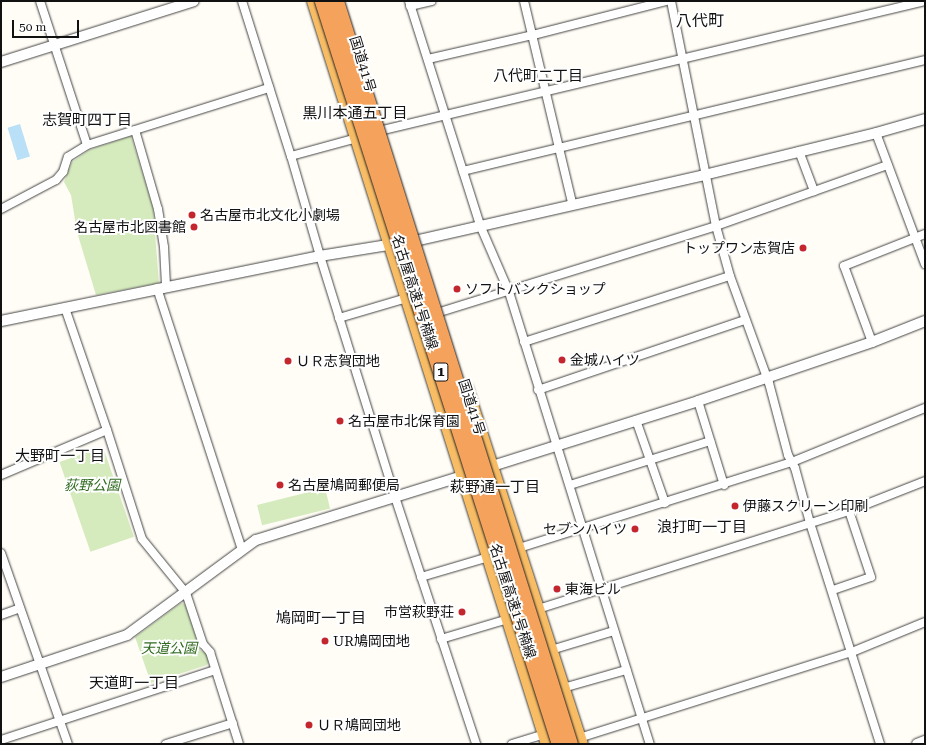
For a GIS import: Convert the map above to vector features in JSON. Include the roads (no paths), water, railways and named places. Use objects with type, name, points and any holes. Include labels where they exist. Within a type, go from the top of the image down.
[{"type":"highway","name":"国道41号","points":[[314,1],[546,739]]},
{"type":"highway","name":"名古屋高速1号楠線","points":[[322,1],[559,744]]},
{"type":"highway","name":"名古屋高速1号楠線","points":[[336,1],[577,742]]},
{"type":"highway","name":"国道41号","points":[[343,1],[419,240],[440,312],[519,548],[563,688],[577,742]]},
{"type":"street","points":[[40,1],[86,145]]},
{"type":"street","points":[[1,62],[194,1]]},
{"type":"street","points":[[242,1],[395,497],[476,744]]},
{"type":"street","points":[[430,1],[410,3],[480,226],[508,292],[538,390],[570,485],[650,744]]},
{"type":"street","points":[[524,1],[572,203]]},
{"type":"street","points":[[428,59],[533,35],[666,1]]},
{"type":"street","points":[[671,1],[704,175],[730,276],[767,378],[795,468],[810,523],[833,590],[880,744]]},
{"type":"street","points":[[383,130],[925,1]]},
{"type":"street","points":[[463,171],[925,60]]},
{"type":"street","points":[[1,209],[56,180],[63,172],[68,157],[86,145],[269,88]]},
{"type":"street","points":[[1,321],[161,287],[320,256],[419,240],[572,203],[704,175],[876,133],[925,119]]},
{"type":"street","points":[[135,130],[158,209],[164,247],[161,287],[242,550]]},
{"type":"street","points":[[876,133],[925,264]]},
{"type":"street","points":[[291,156],[357,138]]},
{"type":"street","points":[[799,151],[814,191]]},
{"type":"street","points":[[440,312],[716,226],[887,165]]},
{"type":"street","points":[[872,342],[844,266],[925,234]]},
{"type":"street","points":[[524,342],[730,276]]},
{"type":"street","points":[[339,318],[407,298]]},
{"type":"street","points":[[65,308],[108,430],[142,539],[186,593],[203,644],[210,652],[239,744]]},
{"type":"street","points":[[538,390],[745,320]]},
{"type":"street","points":[[1,677],[128,635],[256,540],[698,401],[872,342],[925,321]]},
{"type":"street","points":[[698,401],[724,485]]},
{"type":"street","points":[[519,548],[724,485],[792,462],[925,408]]},
{"type":"street","points":[[636,420],[665,503]]},
{"type":"street","points":[[1,475],[108,430]]},
{"type":"street","points":[[570,485],[710,441]]},
{"type":"street","points":[[538,610],[849,511],[925,481]]},
{"type":"street","points":[[833,590],[871,576],[849,511]]},
{"type":"street","points":[[1,555],[68,744]]},
{"type":"street","points":[[422,577],[489,557]]},
{"type":"street","points":[[1,615],[20,608]]},
{"type":"street","points":[[441,639],[508,619]]},
{"type":"street","points":[[577,742],[852,652],[925,622]]},
{"type":"street","points":[[551,650],[614,631]]},
{"type":"street","points":[[1,740],[60,722],[215,670]]},
{"type":"street","points":[[563,688],[626,670]]},
{"type":"street","points":[[166,744],[233,724]]},
{"type":"street","points":[[512,744],[546,739]]},
{"type":"street","points":[[917,744],[925,741]]},
{"type":"water","points":[[20,124],[30,157],[18,160],[8,128]]},
{"type":"place","name":"名古屋市北文化小劇場","points":[[192,215]]},
{"type":"place","name":"名古屋市北図書館","points":[[194,227]]},
{"type":"place","name":"トップワン志賀店","points":[[803,248]]},
{"type":"place","name":"ソフトバンクショップ","points":[[457,289]]},
{"type":"place","name":"金城ハイツ","points":[[562,360]]},
{"type":"place","name":"ＵＲ志賀団地","points":[[288,361]]},
{"type":"place","name":"名古屋市北保育園","points":[[340,421]]},
{"type":"place","name":"名古屋鳩岡郵便局","points":[[280,485]]},
{"type":"place","name":"伊藤スクリーン印刷","points":[[735,506]]},
{"type":"place","name":"セブンハイツ","points":[[635,529]]},
{"type":"place","name":"東海ビル","points":[[557,589]]},
{"type":"place","name":"市営萩野荘","points":[[462,612]]},
{"type":"place","name":"UR鳩岡団地","points":[[325,641]]},
{"type":"place","name":"ＵＲ鳩岡団地","points":[[309,725]]},
{"type":"district","name":"八代町","points":[[700,21]]},
{"type":"district","name":"八代町二丁目","points":[[538,77]]},
{"type":"district","name":"黒川本通五丁目","points":[[355,114]]},
{"type":"district","name":"志賀町四丁目","points":[[87,121]]},
{"type":"district","name":"大野町一丁目","points":[[60,457]]},
{"type":"district","name":"萩野通一丁目","points":[[495,488]]},
{"type":"district","name":"浪打町一丁目","points":[[702,528]]},
{"type":"district","name":"鳩岡町一丁目","points":[[321,619]]},
{"type":"district","name":"天道町一丁目","points":[[134,684]]},
{"type":"park label","name":"荻野公園","points":[[92,485]]},
{"type":"park label","name":"天道公園","points":[[169,648]]}]
